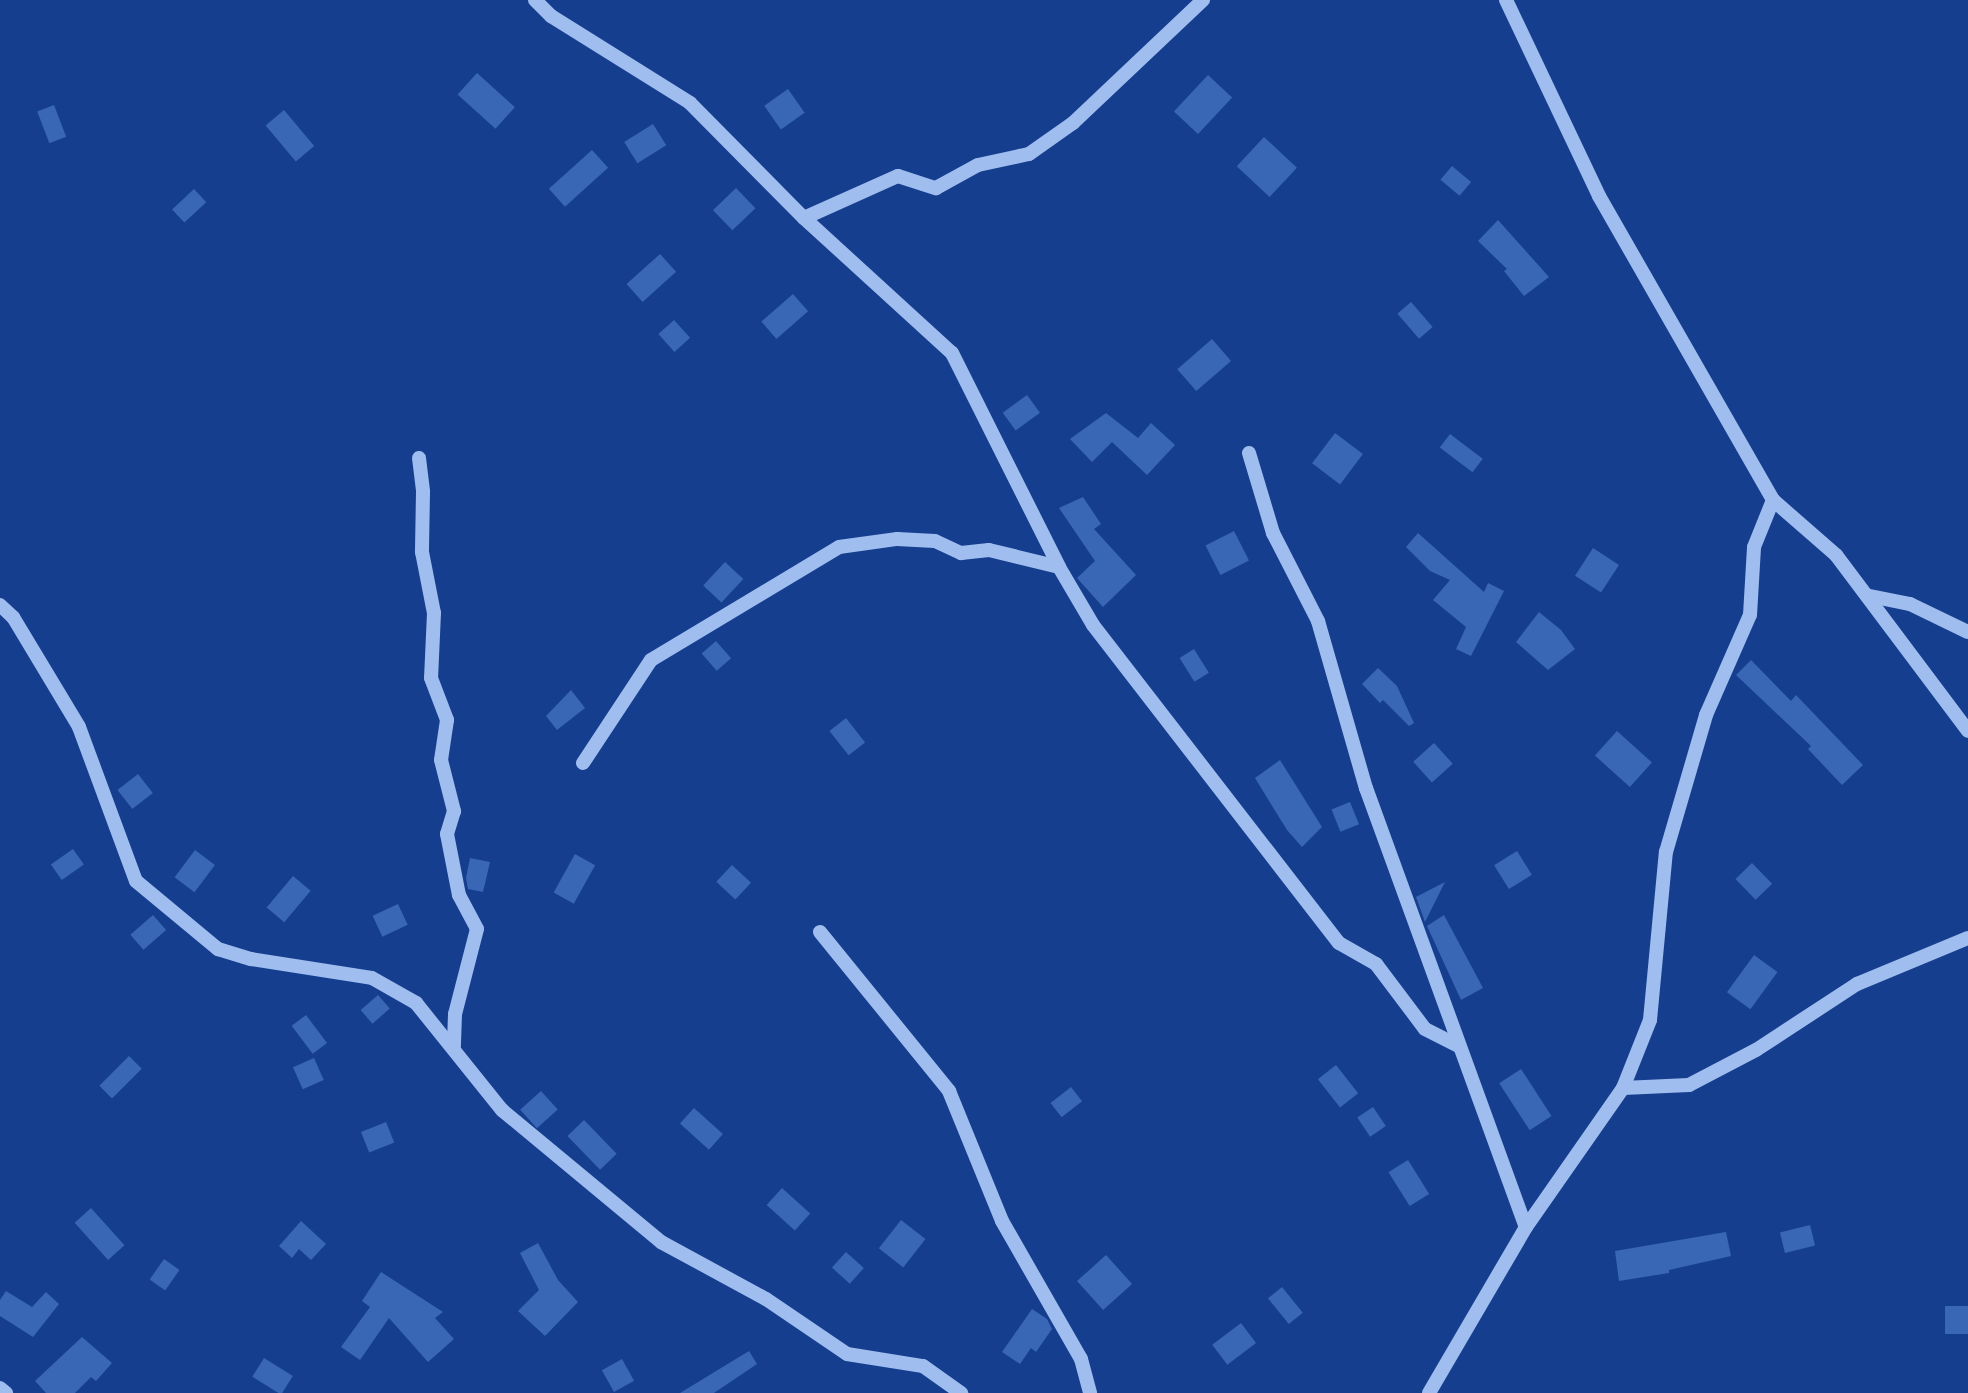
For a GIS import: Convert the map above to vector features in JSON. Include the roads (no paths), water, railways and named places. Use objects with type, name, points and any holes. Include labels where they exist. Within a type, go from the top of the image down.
[{"type":"street","points":[[535,0],[551,16],[690,103],[804,218],[952,353],[1059,567],[1093,625],[1339,943],[1376,964],[1425,1029],[1457,1045]]},
{"type":"street","points":[[804,218],[898,176],[936,188],[978,165],[1029,154],[1073,123],[1182,16],[1203,0]]},
{"type":"street","points":[[1506,0],[1599,196],[1773,500],[1836,555],[1870,596],[1968,731]]},
{"type":"street","points":[[1249,453],[1273,533],[1318,621],[1366,788],[1457,1045],[1526,1227]]},
{"type":"street","points":[[419,458],[423,492],[422,552],[434,613],[431,678],[447,720],[441,760],[454,811],[447,834],[459,895],[477,929],[455,1014],[454,1047]]},
{"type":"street","points":[[1429,1393],[1526,1227],[1623,1088],[1650,1020],[1666,852],[1706,715],[1750,615],[1754,547],[1773,500]]},
{"type":"street","points":[[583,763],[651,660],[839,547],[897,539],[935,541],[961,553],[989,550],[1059,567]]},
{"type":"street","points":[[1870,596],[1910,604],[1968,632]]},
{"type":"street","points":[[0,605],[13,617],[79,727],[136,881],[218,949],[251,959],[372,978],[416,1003],[502,1110],[661,1242],[766,1299],[847,1354],[923,1366],[961,1393]]},
{"type":"street","points":[[820,932],[949,1091],[1002,1221],[1081,1359],[1090,1393]]},
{"type":"street","points":[[1623,1088],[1689,1085],[1756,1050],[1857,984],[1968,938]]},
{"type":"street","points":[[0,1388],[6,1393]]}]
